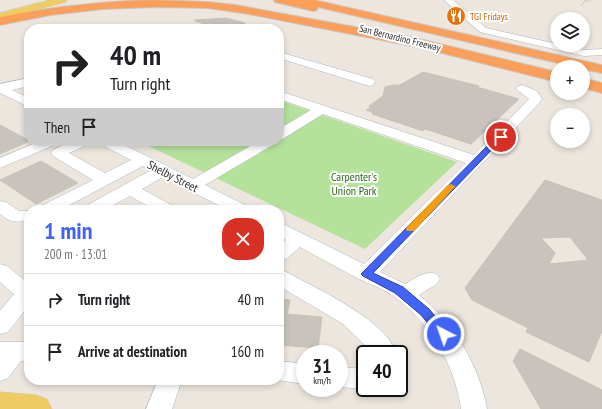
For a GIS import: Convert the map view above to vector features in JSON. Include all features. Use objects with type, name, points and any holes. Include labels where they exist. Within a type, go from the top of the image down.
[{"type":"highway","name":"San Bernardino Freeway","points":[[243,0],[550,75]]},
{"type":"highway","points":[[264,0],[550,68]]},
{"type":"highway","points":[[279,0],[550,63]]},
{"type":"highway","name":"San Bernardino Freeway","points":[[300,0],[602,69]]},
{"type":"highway","points":[[336,0],[483,39],[522,51]]},
{"type":"highway","points":[[20,2],[38,3]]},
{"type":"highway","points":[[0,20],[59,10],[105,5],[155,3],[190,4],[256,12],[429,45]]},
{"type":"highway","points":[[590,72],[602,75]]},
{"type":"highway","points":[[590,78],[602,81]]},
{"type":"highway","points":[[590,85],[602,88]]},
{"type":"main road","points":[[0,16],[38,3],[62,0]]},
{"type":"main road","points":[[0,8],[20,2]]},
{"type":"main road","points":[[0,406],[36,409]]},
{"type":"street","points":[[448,0],[483,30],[584,53],[602,52]]},
{"type":"street","points":[[284,56],[369,82]]},
{"type":"street","points":[[0,89],[24,83]]},
{"type":"street","points":[[0,89],[24,101]]},
{"type":"street","points":[[366,274],[536,99],[533,94],[522,89]]},
{"type":"street","points":[[284,97],[476,161]]},
{"type":"street","points":[[284,132],[322,109]]},
{"type":"street","points":[[0,163],[40,146]]},
{"type":"street","points":[[73,146],[58,153],[105,180]]},
{"type":"street","name":"Shelby Street","points":[[115,146],[231,205]]},
{"type":"street","points":[[193,186],[260,146]]},
{"type":"street","points":[[57,205],[143,160]]},
{"type":"street","points":[[101,205],[162,170]]},
{"type":"street","points":[[130,189],[158,205]]},
{"type":"street","points":[[0,206],[15,217],[24,216]]},
{"type":"street","points":[[284,232],[399,290],[425,312],[444,334],[460,361],[472,396],[474,409]]},
{"type":"street","points":[[284,251],[299,239]]},
{"type":"street","points":[[0,271],[24,291]]},
{"type":"street","points":[[404,294],[430,279]]},
{"type":"street","points":[[284,280],[351,318],[380,345]]},
{"type":"street","points":[[0,326],[24,297]]},
{"type":"street","points":[[0,371],[14,351]]},
{"type":"street","points":[[284,372],[296,373]]},
{"type":"street","points":[[159,409],[168,385]]},
{"type":"path","points":[[581,5],[585,1],[591,1],[589,0]]},
{"type":"green space","name":"Carpenter's Union Park","points":[[284,102],[457,162],[365,249],[284,210],[284,205],[273,205],[149,146],[284,146]]},
{"type":"building","points":[[226,18],[245,23],[205,24],[195,20]]},
{"type":"building","points":[[423,72],[479,86],[477,87],[519,99],[471,144],[425,129],[423,131],[372,114],[374,113],[366,110],[383,96],[385,87],[400,85]]},
{"type":"building","points":[[0,125],[24,138],[24,144],[0,154]]},
{"type":"building","points":[[41,161],[78,183],[36,204],[0,180]]},
{"type":"building","points":[[545,180],[602,200],[602,331],[589,362],[526,332],[528,328],[472,300],[465,288]],"holes":[[[570,237],[588,260],[549,264],[555,253],[541,238]]]},
{"type":"building","points":[[284,299],[290,300],[287,314],[322,317],[318,345],[284,345]]},
{"type":"building","points":[[520,349],[602,390],[602,409],[541,409],[513,361]]},
{"type":"slow traffic","points":[[411,229],[451,187]]},
{"type":"place","name":"TGI Fridays","points":[[456,16]]},
{"type":"route","points":[[444,334],[425,312],[399,290],[366,274],[501,137]]}]
